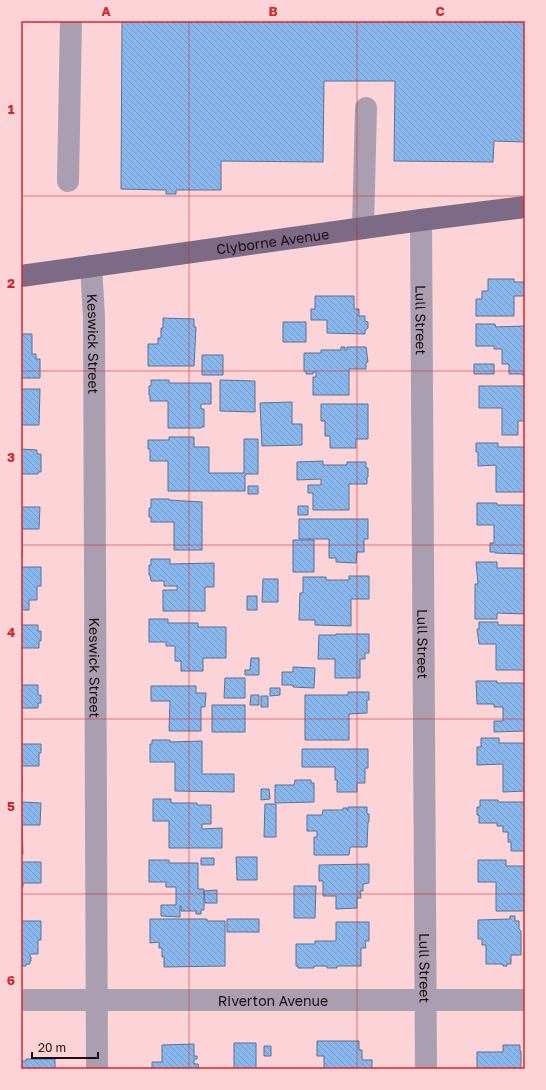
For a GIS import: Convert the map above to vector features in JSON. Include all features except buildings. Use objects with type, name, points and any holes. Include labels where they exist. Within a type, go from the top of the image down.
[{"type":"main road","name":"Clyborne Avenue","points":[[21,276],[421,220],[525,207]]},
{"type":"street","points":[[68,181],[71,21]]},
{"type":"street","points":[[363,228],[366,108]]},
{"type":"street","name":"Lull Street","points":[[421,220],[426,1069]]},
{"type":"street","name":"Keswick Street","points":[[91,266],[94,317],[97,1069]]},
{"type":"street","name":"Riverton Avenue","points":[[21,1000],[525,1000]]}]
